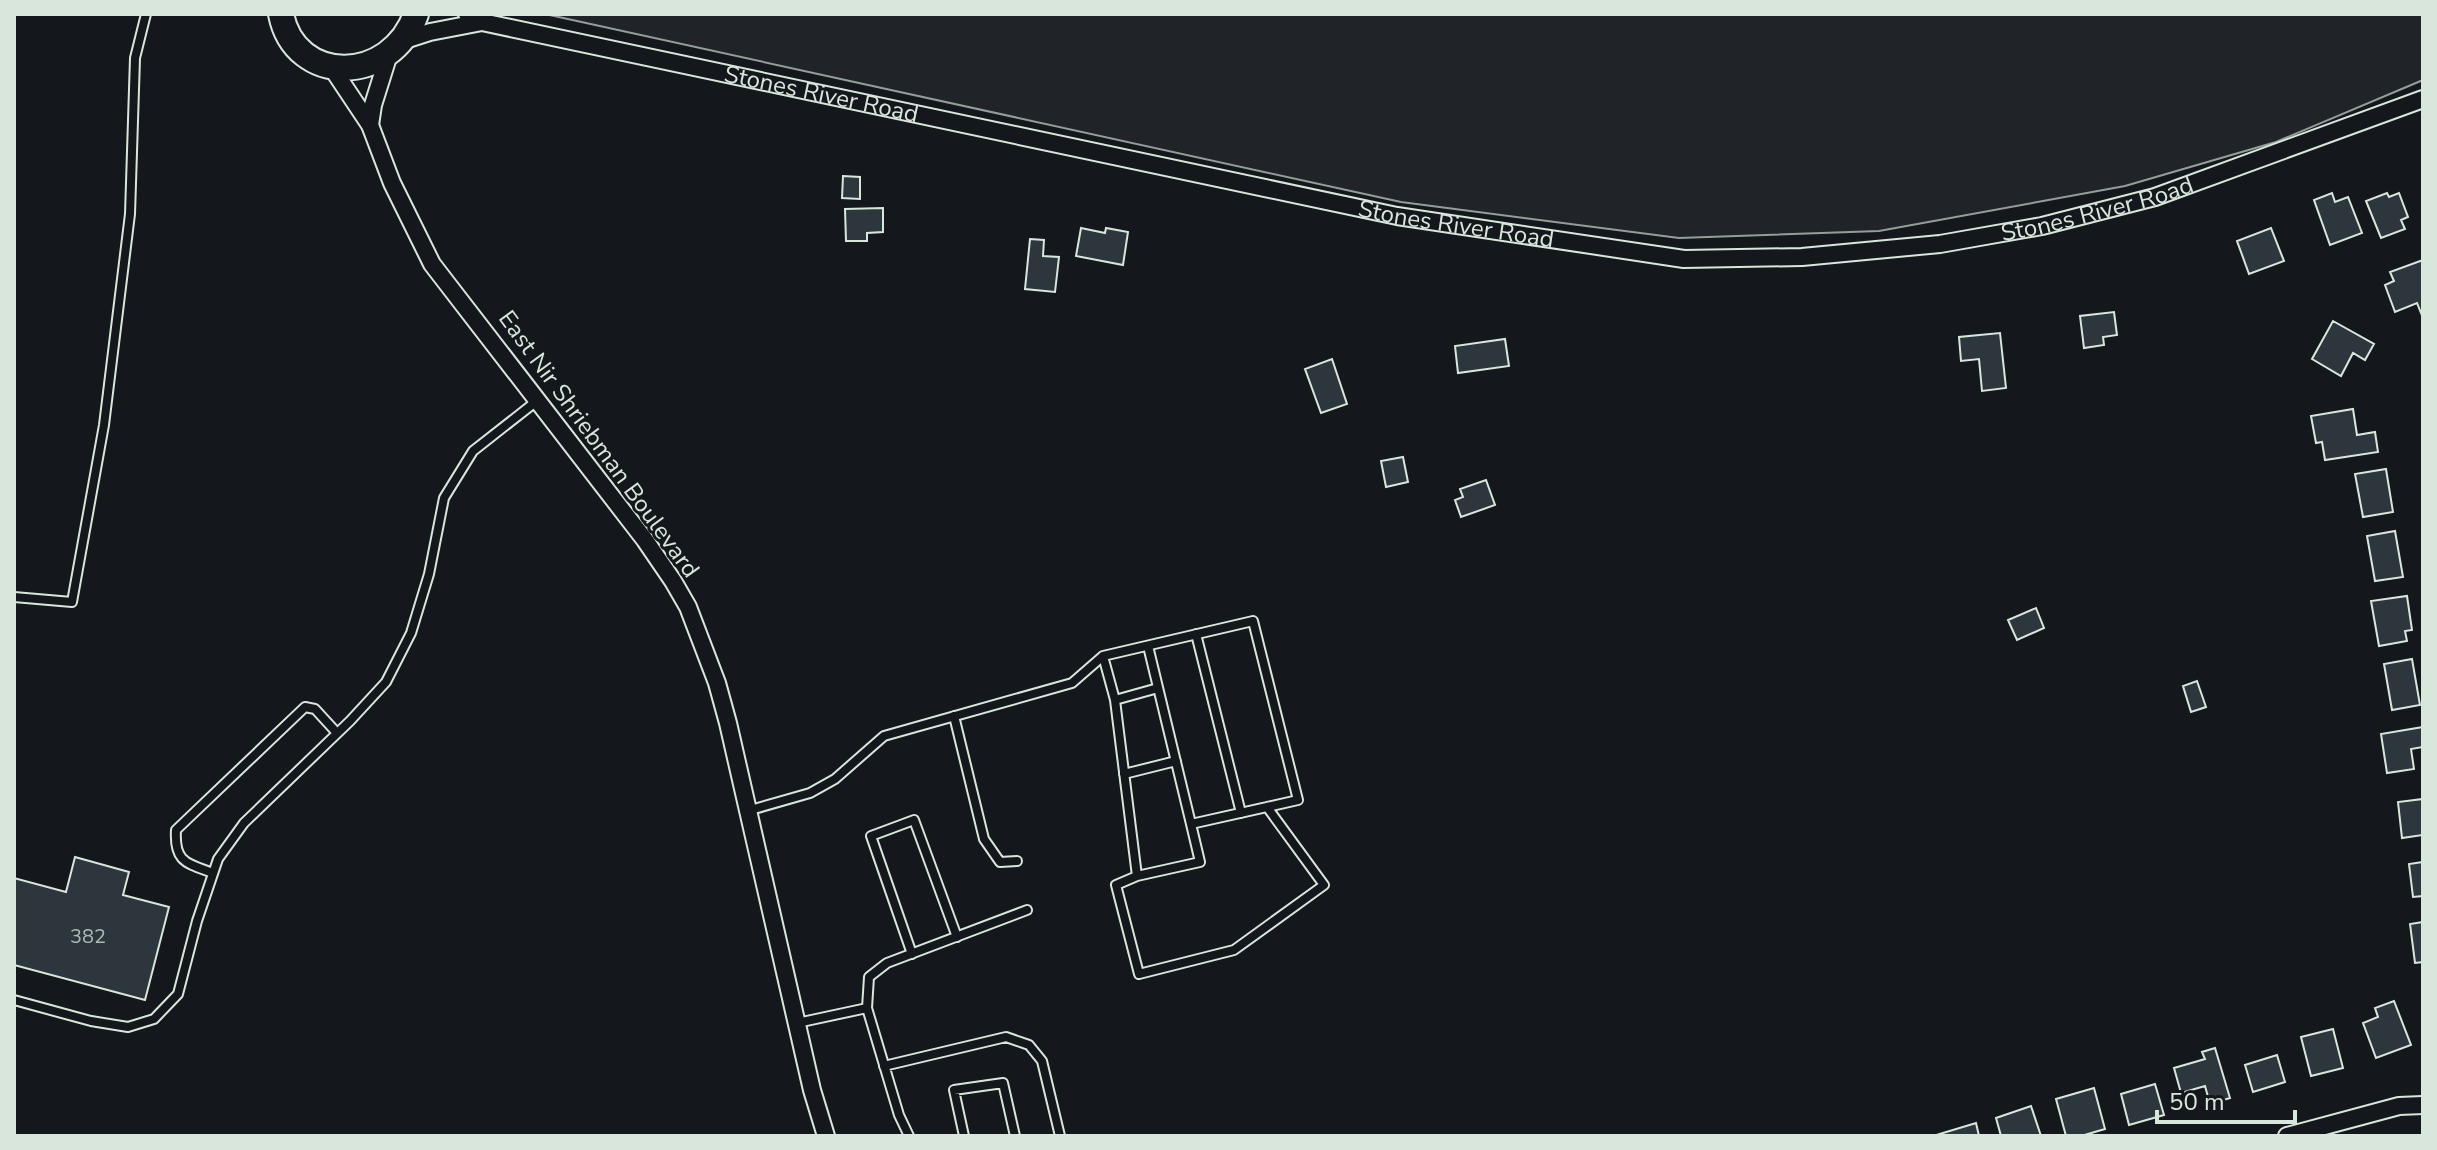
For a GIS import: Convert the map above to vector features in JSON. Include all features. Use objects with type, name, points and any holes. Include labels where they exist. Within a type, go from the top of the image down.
[{"type":"main road","points":[[395,47],[416,14]]},
{"type":"main road","points":[[280,15],[296,46],[315,61],[330,65]]},
{"type":"main road","name":"Stones River Road","points":[[330,65],[356,68],[379,61],[395,47]]},
{"type":"street","name":"Stones River Road","points":[[467,14],[482,22],[1397,216],[1684,259],[1802,257],[1940,244],[2042,226],[2155,197],[2423,99]]},
{"type":"street","name":"Stones River Road","points":[[395,47],[430,32],[482,22]]},
{"type":"street","points":[[370,125],[373,105],[395,47]]},
{"type":"street","name":"East Nir Shriebman Boulevard","points":[[330,65],[370,125],[392,183],[432,264],[645,540],[688,607],[717,683],[812,1090],[826,1136]]},
{"type":"street","points":[[2287,1136],[2399,1106],[2423,1105]]},
{"type":"lane","points":[[14,597],[72,602],[106,410],[130,214],[135,58],[146,14]]},
{"type":"lane","points":[[14,1000],[91,1021],[128,1027],[154,1019],[178,994],[197,921],[218,859],[244,823],[386,682],[411,633],[429,574],[444,498],[473,451],[538,399]]},
{"type":"lane","points":[[746,811],[810,793],[835,779],[884,736],[1072,683],[1103,656],[1253,621],[1298,800],[1191,824]]},
{"type":"lane","points":[[1196,634],[1241,813]]},
{"type":"lane","points":[[1148,646],[1200,862],[1137,876],[1116,885],[1139,974],[1234,950],[1324,885],[1267,807]]},
{"type":"lane","points":[[1103,656],[1115,700],[1137,876]]},
{"type":"lane","points":[[1115,700],[1158,688]]},
{"type":"lane","points":[[213,873],[185,862],[175,848],[176,830],[305,707],[315,709],[337,733]]},
{"type":"lane","points":[[954,716],[984,839],[1000,862],[1017,861]]},
{"type":"lane","points":[[1124,774],[1176,761]]},
{"type":"lane","points":[[912,954],[871,836],[914,820],[957,937]]},
{"type":"lane","points":[[909,1136],[899,1115],[867,1008],[869,977],[887,963],[1027,910]]},
{"type":"lane","points":[[797,1023],[867,1008]]},
{"type":"lane","points":[[884,1066],[1006,1037],[1029,1045],[1042,1061],[1060,1136]]},
{"type":"lane","points":[[964,1136],[954,1090],[1003,1083],[1015,1136]]},
{"type":"shaded area","points":[[545,14],[2423,14],[2423,80],[2276,142],[2125,186],[1879,231],[1679,238],[1401,202]]},
{"type":"building","points":[[843,176],[860,177],[860,199],[842,198]]},
{"type":"building","points":[[2332,193],[2335,202],[2348,197],[2362,233],[2330,245],[2314,200]]},
{"type":"building","points":[[2387,193],[2389,197],[2399,193],[2408,217],[2401,220],[2405,229],[2381,238],[2366,201]]},
{"type":"building","points":[[883,208],[883,232],[867,233],[867,241],[846,241],[845,209]]},
{"type":"building","points":[[1081,228],[1105,233],[1106,228],[1128,232],[1123,265],[1076,256]]},
{"type":"building","points":[[2271,228],[2284,261],[2249,274],[2237,241]]},
{"type":"building","points":[[1030,239],[1044,240],[1043,256],[1059,257],[1055,292],[1025,289]]},
{"type":"building","points":[[2423,260],[2423,318],[2417,303],[2395,312],[2385,285],[2394,281],[2390,272]]},
{"type":"building","points":[[2114,312],[2117,335],[2103,337],[2104,345],[2084,348],[2080,316]]},
{"type":"building","points":[[2333,321],[2374,344],[2365,360],[2353,353],[2341,376],[2312,359]]},
{"type":"building","points":[[2000,333],[2006,388],[1982,391],[1979,359],[1961,361],[1959,337]]},
{"type":"building","points":[[1505,339],[1509,366],[1458,373],[1455,346]]},
{"type":"building","points":[[1332,359],[1347,404],[1321,413],[1305,369]]},
{"type":"building","points":[[2353,409],[2357,435],[2375,432],[2378,452],[2325,460],[2322,442],[2316,443],[2311,416]]},
{"type":"building","points":[[1403,457],[1408,482],[1386,487],[1381,461]]},
{"type":"building","points":[[2386,469],[2393,512],[2363,517],[2355,474]]},
{"type":"building","points":[[1486,480],[1495,505],[1461,517],[1455,500],[1463,497],[1460,489]]},
{"type":"building","points":[[2395,531],[2403,577],[2375,581],[2367,536]]},
{"type":"building","points":[[2407,596],[2412,630],[2405,631],[2407,641],[2379,646],[2371,601]]},
{"type":"building","points":[[2036,608],[2044,628],[2017,640],[2008,620]]},
{"type":"building","points":[[2412,659],[2420,705],[2392,710],[2384,664]]},
{"type":"building","points":[[2197,681],[2206,707],[2191,712],[2183,686]]},
{"type":"building","points":[[2423,727],[2423,747],[2411,749],[2414,769],[2387,773],[2381,734]]},
{"type":"building","points":[[2423,799],[2423,835],[2402,838],[2398,802]]},
{"type":"building","points":[[75,857],[129,872],[123,895],[169,907],[145,1000],[14,965],[14,878],[66,892]]},
{"type":"building","points":[[2423,862],[2423,896],[2413,897],[2409,864]]},
{"type":"building","points":[[2423,922],[2423,962],[2415,963],[2410,924]]},
{"type":"building","points":[[2394,1001],[2411,1045],[2376,1058],[2363,1023],[2378,1017],[2375,1008]]},
{"type":"building","points":[[2333,1029],[2343,1068],[2311,1076],[2301,1037]]},
{"type":"building","points":[[2215,1048],[2230,1098],[2210,1104],[2205,1086],[2181,1093],[2174,1068],[2205,1059],[2202,1052]]},
{"type":"building","points":[[2277,1055],[2285,1082],[2253,1092],[2245,1065]]},
{"type":"building","points":[[2155,1084],[2164,1115],[2129,1125],[2121,1094]]},
{"type":"building","points":[[2094,1088],[2105,1129],[2081,1136],[2066,1136],[2056,1099]]},
{"type":"building","points":[[2031,1106],[2041,1136],[2001,1136],[1996,1118]]},
{"type":"building","points":[[1976,1123],[1979,1136],[1933,1136]]}]
